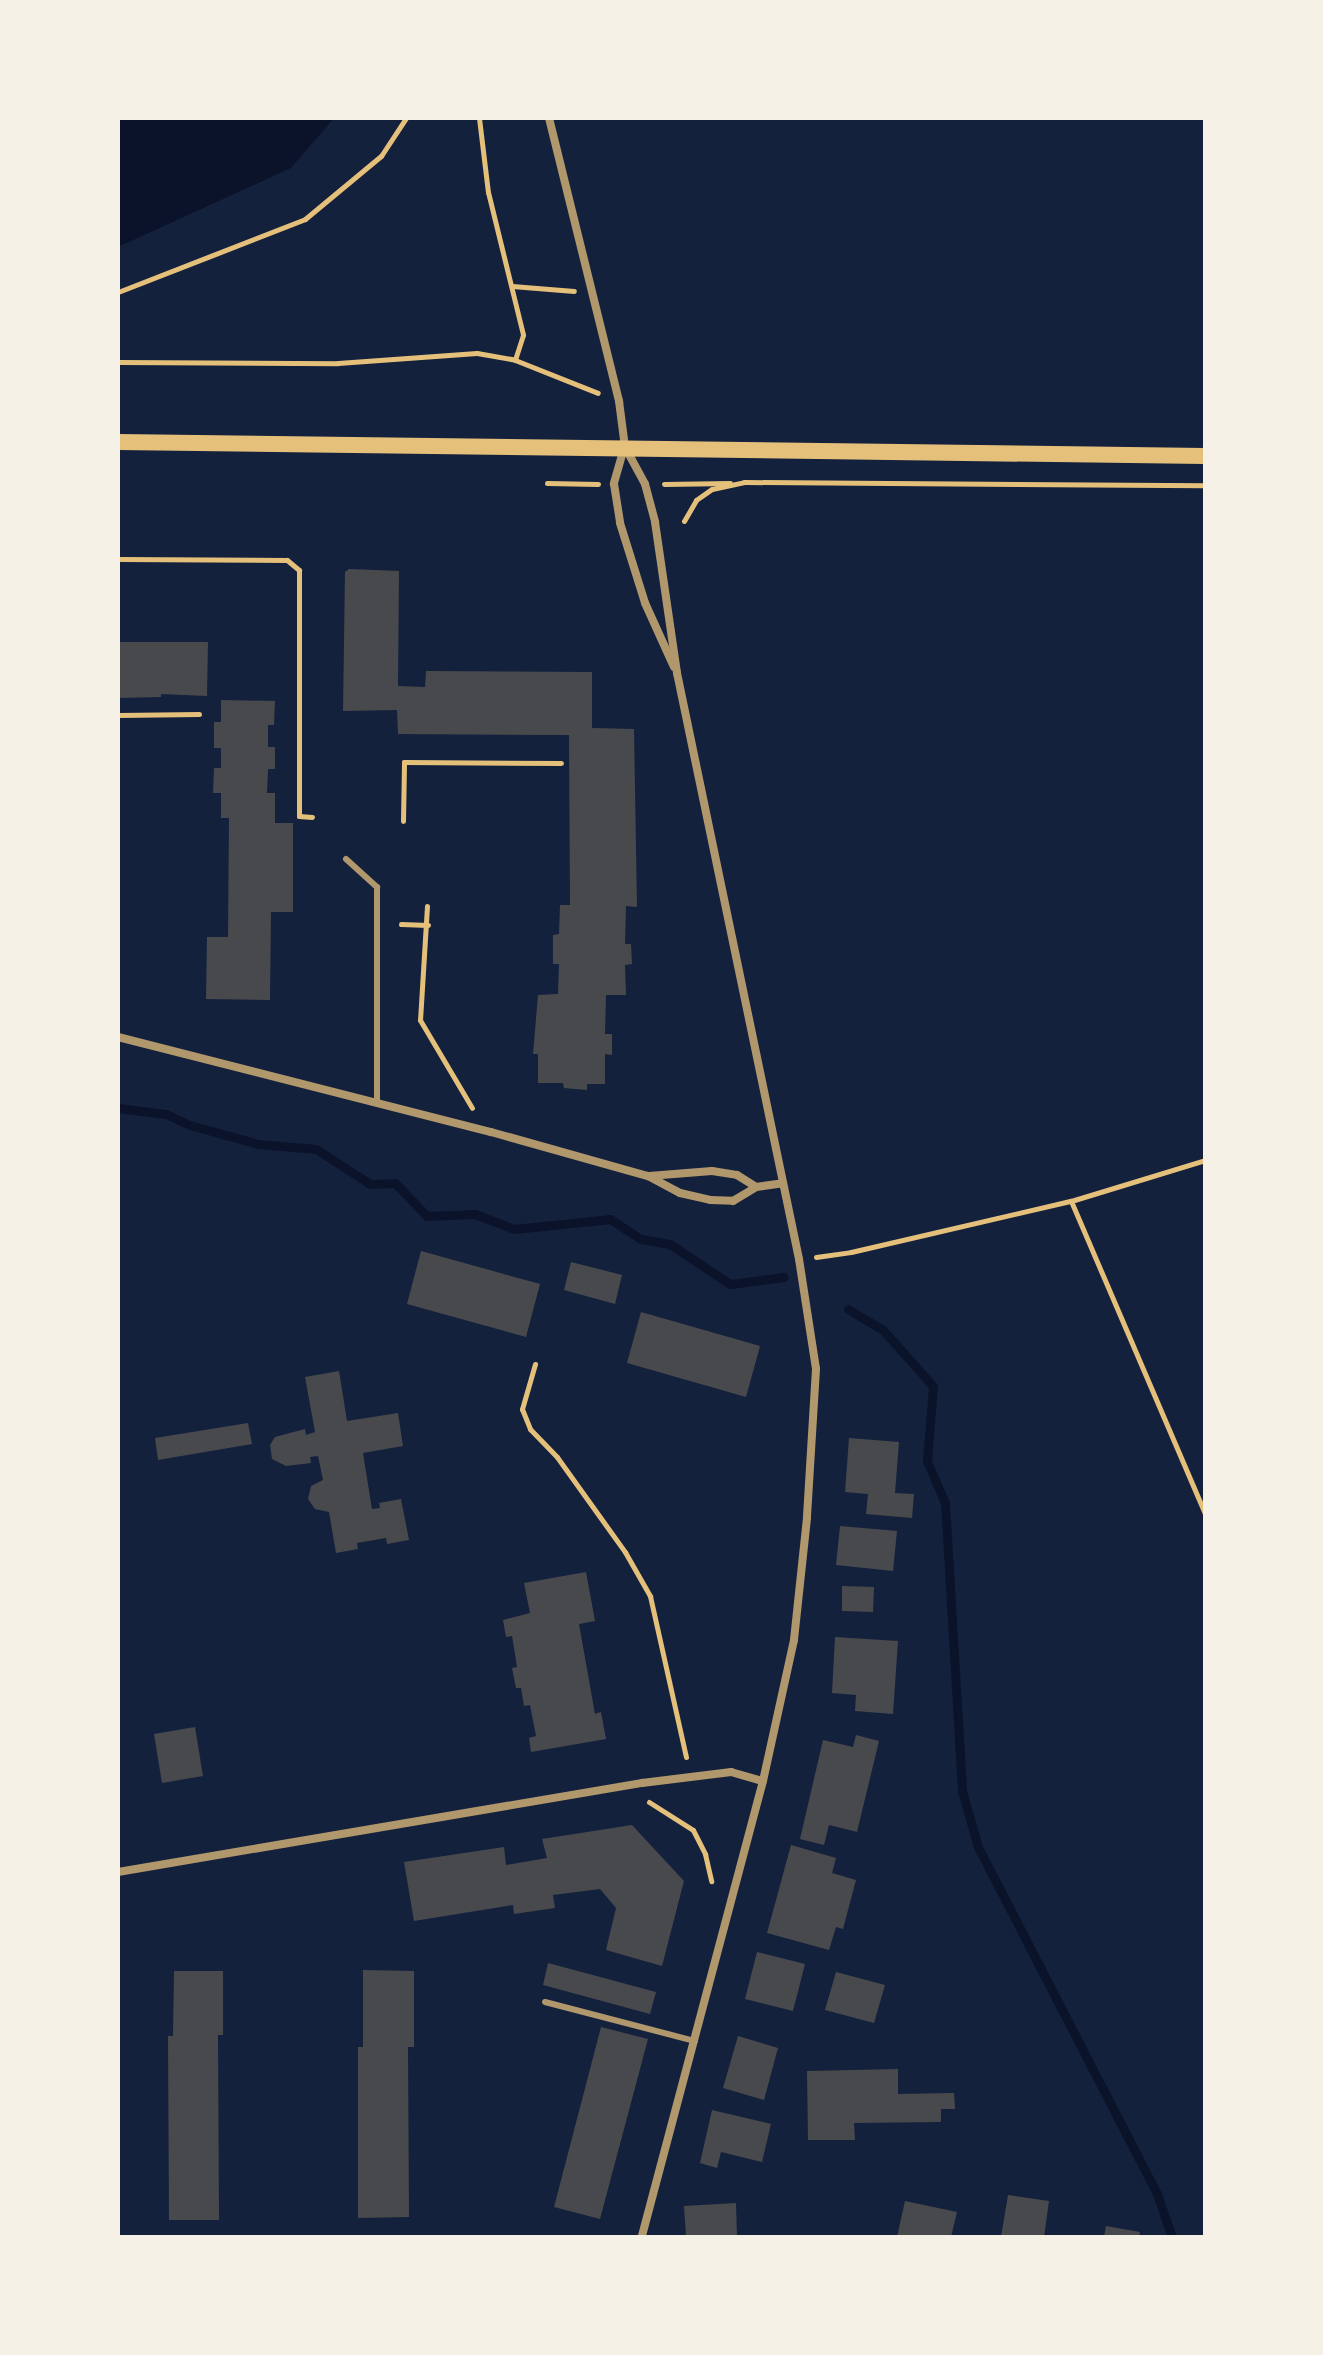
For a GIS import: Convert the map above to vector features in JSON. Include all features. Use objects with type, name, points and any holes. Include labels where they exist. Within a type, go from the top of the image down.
[{"type":"main road","points":[[118,442],[1205,456]]},
{"type":"street","points":[[549,118],[619,401],[625,447],[645,484],[655,522],[677,673],[799,1259],[816,1369],[807,1518],[794,1640],[763,1781],[642,2237]]},
{"type":"street","points":[[625,447],[614,484],[620,523],[645,603],[677,673]]},
{"type":"street","points":[[118,1037],[319,1090],[377,1101],[648,1176],[680,1193],[710,1200],[733,1201],[756,1187],[783,1183]]},
{"type":"street","points":[[648,1176],[712,1171],[737,1175],[756,1187]]},
{"type":"street","points":[[118,1872],[642,1783],[731,1772],[763,1781]]},
{"type":"lane","points":[[346,859],[377,887],[377,1101]]},
{"type":"lane","points":[[545,2002],[695,2041]]},
{"type":"path","points":[[118,292],[305,219],[381,156],[406,118]]},
{"type":"path","points":[[479,118],[488,192],[523,335],[515,360]]},
{"type":"path","points":[[512,286],[590,293]]},
{"type":"path","points":[[118,362],[338,363],[477,353],[515,360],[619,401]]},
{"type":"path","points":[[684,521],[696,500],[712,489],[744,482],[1205,485]]},
{"type":"path","points":[[118,559],[287,560],[299,570],[299,816],[312,817]]},
{"type":"path","points":[[118,715],[199,714]]},
{"type":"path","points":[[403,821],[404,762],[561,763]]},
{"type":"path","points":[[427,906],[420,1020],[472,1108]]},
{"type":"path","points":[[401,924],[428,925]]},
{"type":"path","points":[[799,1259],[851,1252],[1071,1201],[1205,1160]]},
{"type":"path","points":[[1071,1201],[1205,1514]]},
{"type":"path","points":[[535,1364],[522,1409],[530,1429],[557,1457],[625,1552],[650,1596],[686,1757]]},
{"type":"path","points":[[644,1800],[693,1830],[705,1854],[711,1881]]},
{"type":"water","points":[[118,118],[334,118],[291,168],[118,247]]},
{"type":"building","points":[[349,569],[399,571],[398,686],[425,687],[426,671],[592,672],[592,728],[634,729],[637,907],[626,906],[625,944],[631,944],[632,964],[625,965],[626,995],[606,995],[605,1034],[612,1034],[612,1055],[605,1054],[605,1084],[587,1084],[587,1090],[564,1088],[563,1083],[538,1083],[538,1054],[533,1054],[538,995],[558,994],[559,964],[553,964],[553,935],[559,934],[560,905],[570,905],[569,735],[398,734],[397,710],[343,711],[345,572]]},
{"type":"building","points":[[118,642],[208,642],[207,696],[161,694],[161,697],[118,698]]},
{"type":"building","points":[[221,700],[275,701],[274,725],[268,725],[268,747],[275,747],[275,769],[268,769],[267,793],[275,793],[275,823],[293,823],[293,912],[271,912],[270,1000],[206,999],[207,937],[228,937],[229,818],[221,818],[221,793],[213,793],[214,768],[221,768],[221,748],[214,748],[214,722],[221,722]]},
{"type":"building","points":[[421,1251],[540,1284],[526,1337],[407,1304]]},
{"type":"building","points":[[571,1262],[622,1275],[615,1304],[564,1290]]},
{"type":"building","points":[[641,1312],[760,1346],[746,1397],[627,1363]]},
{"type":"building","points":[[339,1371],[347,1421],[398,1413],[403,1446],[363,1453],[372,1509],[380,1508],[379,1503],[401,1499],[409,1540],[387,1544],[386,1538],[357,1543],[358,1549],[336,1553],[329,1512],[315,1509],[308,1499],[311,1486],[323,1480],[318,1456],[310,1457],[311,1463],[286,1466],[272,1459],[270,1445],[275,1437],[305,1429],[306,1435],[315,1432],[305,1377]]},
{"type":"building","points":[[248,1423],[252,1444],[158,1460],[155,1438]]},
{"type":"building","points":[[849,1438],[899,1442],[895,1493],[914,1494],[912,1518],[866,1514],[868,1494],[845,1492]]},
{"type":"building","points":[[840,1526],[897,1531],[893,1571],[836,1565]]},
{"type":"building","points":[[586,1572],[595,1621],[579,1624],[595,1714],[601,1712],[606,1739],[531,1752],[529,1738],[536,1736],[530,1705],[524,1706],[521,1688],[516,1688],[512,1668],[517,1667],[512,1636],[506,1637],[503,1620],[530,1613],[524,1583]]},
{"type":"building","points":[[842,1586],[874,1587],[873,1612],[842,1611]]},
{"type":"building","points":[[835,1637],[898,1641],[893,1714],[855,1711],[856,1695],[832,1693]]},
{"type":"building","points":[[195,1727],[203,1776],[162,1783],[154,1734]]},
{"type":"building","points":[[856,1735],[879,1741],[857,1832],[829,1825],[824,1845],[800,1839],[823,1740],[853,1747]]},
{"type":"building","points":[[632,1825],[684,1881],[662,1966],[606,1950],[616,1908],[600,1889],[553,1895],[555,1908],[514,1914],[513,1905],[414,1921],[404,1862],[504,1847],[506,1865],[547,1858],[542,1839]]},
{"type":"building","points":[[791,1845],[836,1858],[832,1873],[856,1880],[843,1929],[836,1927],[829,1950],[767,1933]]},
{"type":"building","points":[[757,1952],[805,1964],[793,2011],[745,1999]]},
{"type":"building","points":[[548,1963],[656,1992],[650,2014],[543,1985]]},
{"type":"building","points":[[363,1970],[414,1971],[414,2047],[408,2047],[409,2217],[358,2218],[358,2047],[363,2047]]},
{"type":"building","points":[[174,1971],[223,1971],[223,2035],[218,2035],[219,2220],[169,2220],[168,2036],[173,2036]]},
{"type":"building","points":[[836,1972],[885,1985],[874,2023],[825,2010]]},
{"type":"building","points":[[601,2027],[648,2039],[600,2219],[554,2207]]},
{"type":"building","points":[[738,2036],[778,2048],[764,2100],[723,2088]]},
{"type":"building","points":[[898,2069],[898,2094],[954,2093],[955,2109],[941,2109],[941,2122],[854,2123],[855,2140],[808,2140],[807,2071]]},
{"type":"building","points":[[712,2110],[771,2124],[762,2162],[721,2152],[717,2168],[700,2163]]},
{"type":"building","points":[[1008,2195],[1049,2201],[1044,2237],[1001,2237]]},
{"type":"building","points":[[905,2201],[957,2212],[951,2237],[897,2237]]},
{"type":"building","points":[[736,2203],[737,2237],[686,2237],[684,2206]]},
{"type":"building","points":[[1106,2226],[1140,2232],[1139,2237],[1104,2237]]},
{"type":"waterway","points":[[118,1108],[166,1114],[190,1125],[258,1144],[316,1149],[370,1184],[395,1183],[427,1216],[475,1214],[514,1229],[610,1219],[641,1239],[670,1244],[730,1284],[784,1277]]},
{"type":"waterway","points":[[848,1309],[883,1330],[933,1386],[927,1461],[945,1503],[962,1791],[978,1847],[1157,2194],[1172,2237]]}]
